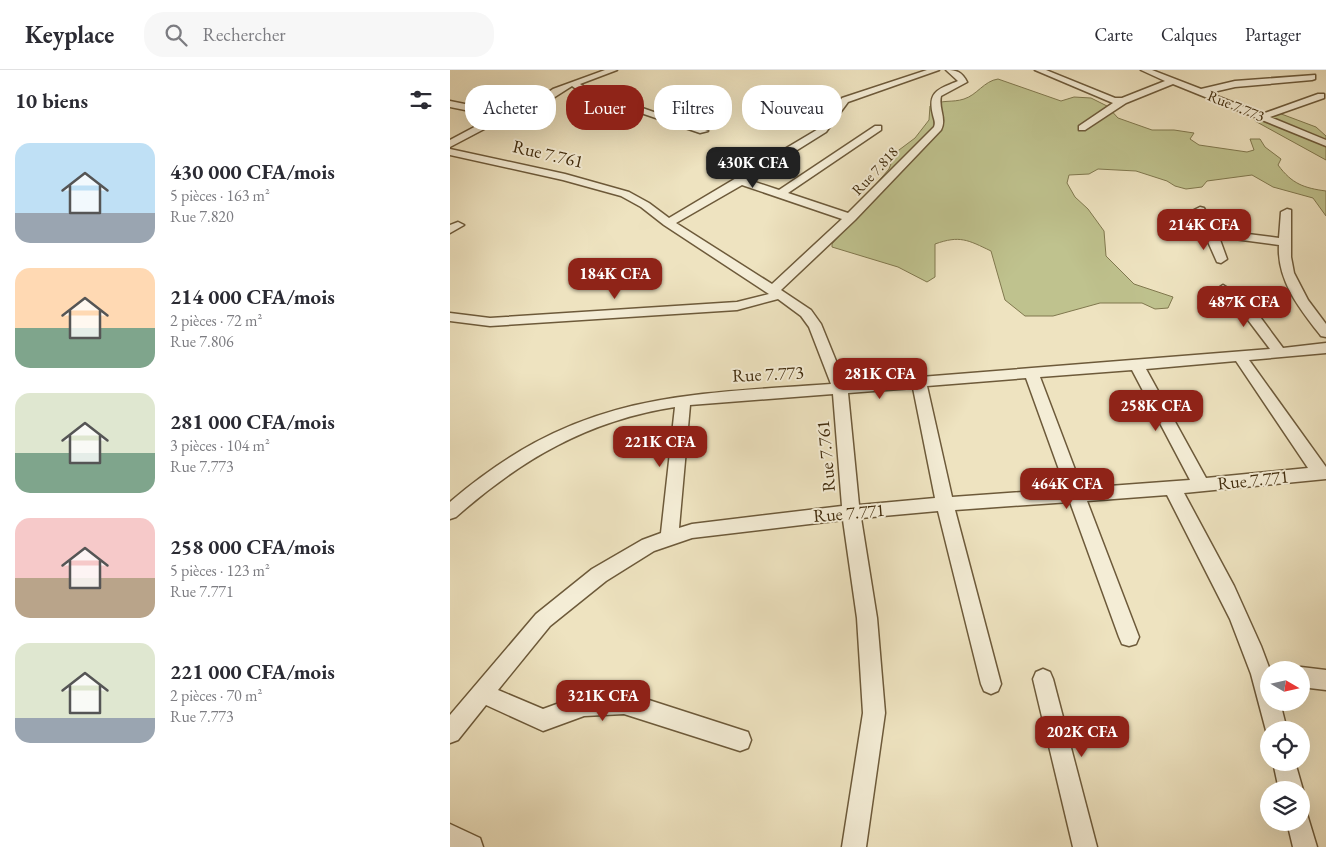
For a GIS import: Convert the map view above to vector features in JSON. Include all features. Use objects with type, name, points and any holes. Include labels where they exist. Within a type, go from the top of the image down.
[{"type":"street","points":[[556,91],[573,83],[613,70]]},
{"type":"street","points":[[668,222],[741,181],[823,130],[845,100],[936,70]]},
{"type":"street","name":"Rue 7.818","points":[[776,293],[938,128],[940,123],[934,102],[936,97],[940,91],[963,82],[960,76],[950,70]]},
{"type":"street","points":[[1039,70],[1107,99],[1123,101]]},
{"type":"street","name":"Rue 7.773","points":[[1145,70],[1326,143]]},
{"type":"street","points":[[1201,92],[1244,83],[1312,77]]},
{"type":"street","points":[[1082,128],[1123,101],[1173,82]]},
{"type":"street","points":[[573,83],[585,91],[703,131]]},
{"type":"street","points":[[1262,117],[1321,96]]},
{"type":"street","points":[[450,104],[465,107]]},
{"type":"street","points":[[780,194],[878,128]]},
{"type":"street","points":[[450,144],[476,130]]},
{"type":"street","name":"Rue 7.761","points":[[450,152],[565,177],[625,194],[645,205],[806,313],[816,327],[840,388],[851,513],[867,618],[874,713],[854,847]]},
{"type":"street","points":[[741,181],[851,218]]},
{"type":"street","points":[[1200,210],[1212,234],[1221,259]]},
{"type":"street","points":[[1288,212],[1285,261],[1289,276],[1296,291],[1326,333]]},
{"type":"street","points":[[1212,234],[1286,242]]},
{"type":"street","points":[[1223,289],[1244,305],[1280,353]]},
{"type":"street","points":[[450,317],[490,322],[737,306],[776,293]]},
{"type":"street","name":"Rue 7.773","points":[[450,512],[470,494],[512,465],[558,437],[599,419],[652,404],[1326,348]]},
{"type":"street","points":[[1240,356],[1323,473]]},
{"type":"street","points":[[1137,365],[1201,485]]},
{"type":"street","points":[[1031,373],[1078,495],[1129,637]]},
{"type":"street","points":[[920,382],[945,504],[991,684]]},
{"type":"street","points":[[669,539],[683,400]]},
{"type":"street","name":"Rue 7.771","points":[[450,732],[543,620],[599,575],[648,545],[692,532],[851,513],[945,504],[1172,488],[1323,473]]},
{"type":"street","points":[[1172,488],[1234,606],[1260,661]]},
{"type":"street","points":[[1310,678],[1326,680]]},
{"type":"street","points":[[1043,679],[1085,847]]},
{"type":"street","points":[[482,693],[543,720],[584,705],[624,703],[740,740]]},
{"type":"street","points":[[1301,831],[1305,847]]},
{"type":"street","points":[[450,836],[471,847]]},
{"type":"green space","points":[[998,79],[1061,101],[1074,97],[1091,98],[1107,106],[1118,118],[1152,130],[1174,130],[1194,133],[1190,139],[1199,145],[1247,152],[1254,150],[1250,139],[1260,139],[1265,147],[1281,159],[1278,165],[1288,177],[1299,184],[1326,191],[1326,216],[1313,198],[1273,187],[1252,175],[1207,181],[1202,187],[1186,189],[1136,171],[1098,169],[1089,174],[1069,175],[1067,183],[1075,197],[1088,209],[1104,231],[1106,256],[1134,284],[1173,297],[1168,308],[1155,309],[1142,303],[1100,303],[1053,316],[1025,316],[1005,300],[991,251],[964,240],[958,239],[935,244],[935,277],[927,282],[898,267],[832,247],[832,244],[855,218],[857,206],[889,169],[895,153],[915,138],[929,120],[930,106],[964,99],[989,82]]},
{"type":"green space","points":[[1276,112],[1316,127],[1326,136],[1326,160],[1255,121],[1255,118]]}]
